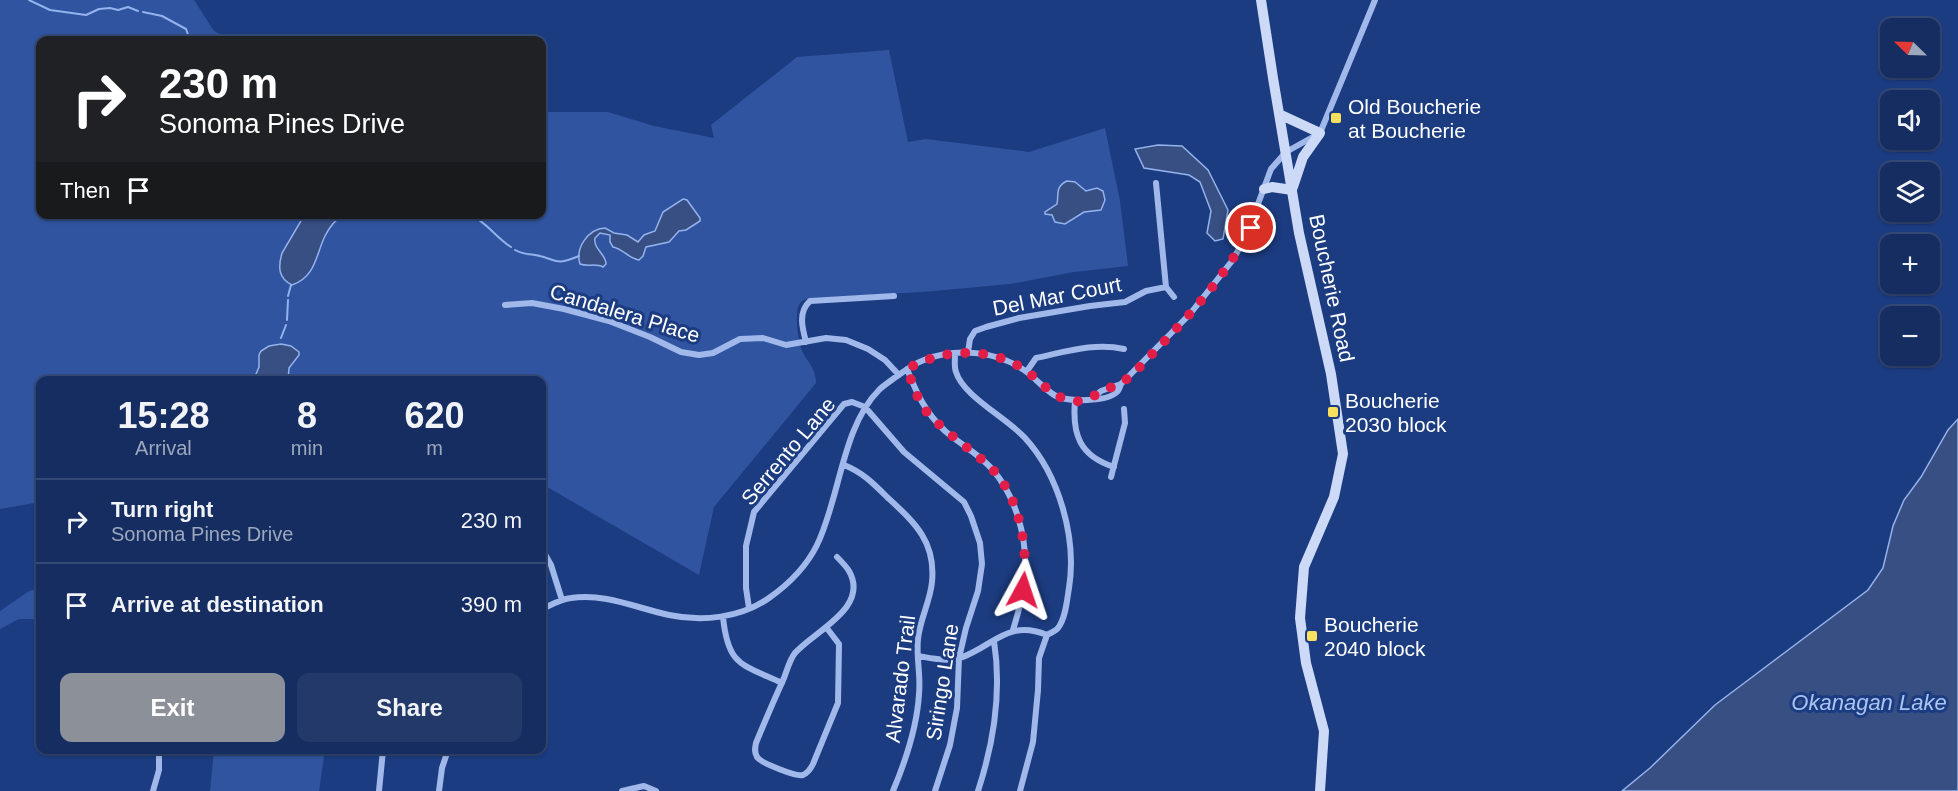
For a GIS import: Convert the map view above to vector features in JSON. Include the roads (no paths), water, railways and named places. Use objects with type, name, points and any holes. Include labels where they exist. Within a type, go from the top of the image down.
[{"type":"main road","name":"Boucherie Road","points":[[1262,0],[1299,233],[1331,375],[1343,454],[1334,497],[1304,567],[1300,618],[1306,663],[1324,731],[1320,791]]},
{"type":"main road","points":[[1264,189],[1272,187],[1292,190],[1303,157],[1320,133],[1279,114]]},
{"type":"street","points":[[546,607],[571,598],[597,597],[668,615],[690,618],[723,617],[766,600],[799,573],[817,546],[854,429],[865,408],[879,390],[907,369],[930,358],[968,352],[1006,360],[1027,371],[1055,396],[1075,402],[1093,398],[1102,399],[1116,393],[1121,384],[1190,314],[1232,261],[1251,228],[1257,204],[1271,169],[1286,152],[1320,133],[1375,0]]},
{"type":"street","points":[[1156,183],[1166,287],[1174,297]]},
{"type":"street","name":"Del Mar Court","points":[[968,352],[970,339],[975,331],[986,327],[1031,316],[1125,302],[1146,291],[1166,287]]},
{"type":"street","points":[[806,342],[802,315],[805,306],[810,301],[894,296]]},
{"type":"street","name":"Candalera Place","points":[[506,305],[532,303],[564,309],[609,321],[681,352],[699,355],[712,353],[740,339],[763,338],[786,345],[825,338],[846,340],[868,349],[885,360],[899,375]]},
{"type":"street","points":[[1027,371],[1036,358],[1095,346],[1124,349]]},
{"type":"street","points":[[955,354],[956,371],[962,384],[1025,438],[1041,459],[1055,484],[1065,517],[1070,551],[1069,585],[1063,618],[1058,628],[1047,635],[1039,657],[1033,742],[1020,791]]},
{"type":"street","points":[[907,369],[924,409],[946,431],[991,467],[1006,488],[1013,505],[1024,545],[1025,572],[1020,608],[1013,630]]},
{"type":"street","name":"Serrento Lane","points":[[749,608],[746,588],[746,546],[754,512],[844,404],[852,402],[865,408]]},
{"type":"street","points":[[1075,402],[1073,419],[1077,435],[1091,456],[1101,463],[1114,467]]},
{"type":"street","name":"Siringo Lane","points":[[865,408],[904,452],[964,502],[980,543],[982,564],[978,591],[959,658],[957,708],[951,746],[935,791]]},
{"type":"street","points":[[1111,477],[1125,423],[1124,409]]},
{"type":"street","name":"Alvarado Trail","points":[[844,465],[860,471],[915,523],[925,538],[932,561],[932,582],[917,642],[920,693],[915,726],[894,791]]},
{"type":"street","points":[[546,556],[562,600]]},
{"type":"street","points":[[826,627],[839,644],[838,703],[813,764],[808,772],[796,775],[761,761],[755,752],[756,743],[794,654],[849,605],[853,594],[849,571],[837,557]]},
{"type":"street","points":[[723,617],[726,641],[733,656],[742,664],[782,683]]},
{"type":"street","points":[[918,656],[942,659],[959,658],[1013,630],[1033,629],[1047,635]]},
{"type":"street","points":[[978,791],[994,729],[997,659],[994,641]]},
{"type":"street","points":[[153,791],[159,770],[159,754]]},
{"type":"street","points":[[379,791],[383,754]]},
{"type":"street","points":[[439,791],[447,754]]},
{"type":"street","points":[[622,791],[644,786],[656,791]]},
{"type":"water","points":[[1158,145],[1182,146],[1208,170],[1228,210],[1223,239],[1215,241],[1207,233],[1211,211],[1200,182],[1189,175],[1144,168],[1135,149]]},
{"type":"water","points":[[1067,181],[1075,182],[1086,191],[1097,188],[1103,191],[1105,200],[1101,210],[1084,212],[1065,224],[1055,222],[1052,215],[1045,214],[1057,204],[1059,188]]},
{"type":"water","points":[[683,199],[687,200],[700,221],[686,230],[679,231],[669,242],[646,247],[639,260],[613,247],[610,235],[600,233],[595,238],[595,242],[606,264],[603,267],[580,264],[581,246],[593,232],[605,228],[614,233],[627,235],[638,242],[644,235],[655,231],[663,212]]},
{"type":"water","points":[[302,219],[338,219],[327,233],[311,271],[292,285],[282,275],[280,267],[282,253]]},
{"type":"water","points":[[281,344],[291,346],[299,352],[289,368],[288,376],[255,376],[259,367],[259,355],[269,346]]},
{"type":"water","name":"Okanagan Lake","points":[[1958,419],[1958,791],[1622,791],[1650,768],[1715,705],[1868,590],[1883,568],[1893,526],[1904,500],[1921,477],[1948,430]]},
{"type":"waterway","points":[[29,0],[50,10],[86,15],[99,9],[110,8],[118,10],[128,7],[138,11]]},
{"type":"waterway","points":[[143,12],[162,16],[186,29],[189,36]]},
{"type":"waterway","points":[[478,219],[511,247]]},
{"type":"waterway","points":[[515,250],[560,262],[579,256]]},
{"type":"waterway","points":[[288,296],[291,285]]},
{"type":"waterway","points":[[287,320],[288,300]]},
{"type":"waterway","points":[[281,338],[286,325]]},
{"type":"place","name":"Old Boucherie at Boucherie","points":[[1336,118]]},
{"type":"place","name":"Boucherie 2030 block","points":[[1333,412]]},
{"type":"place","name":"Boucherie 2040 block","points":[[1312,636]]}]
